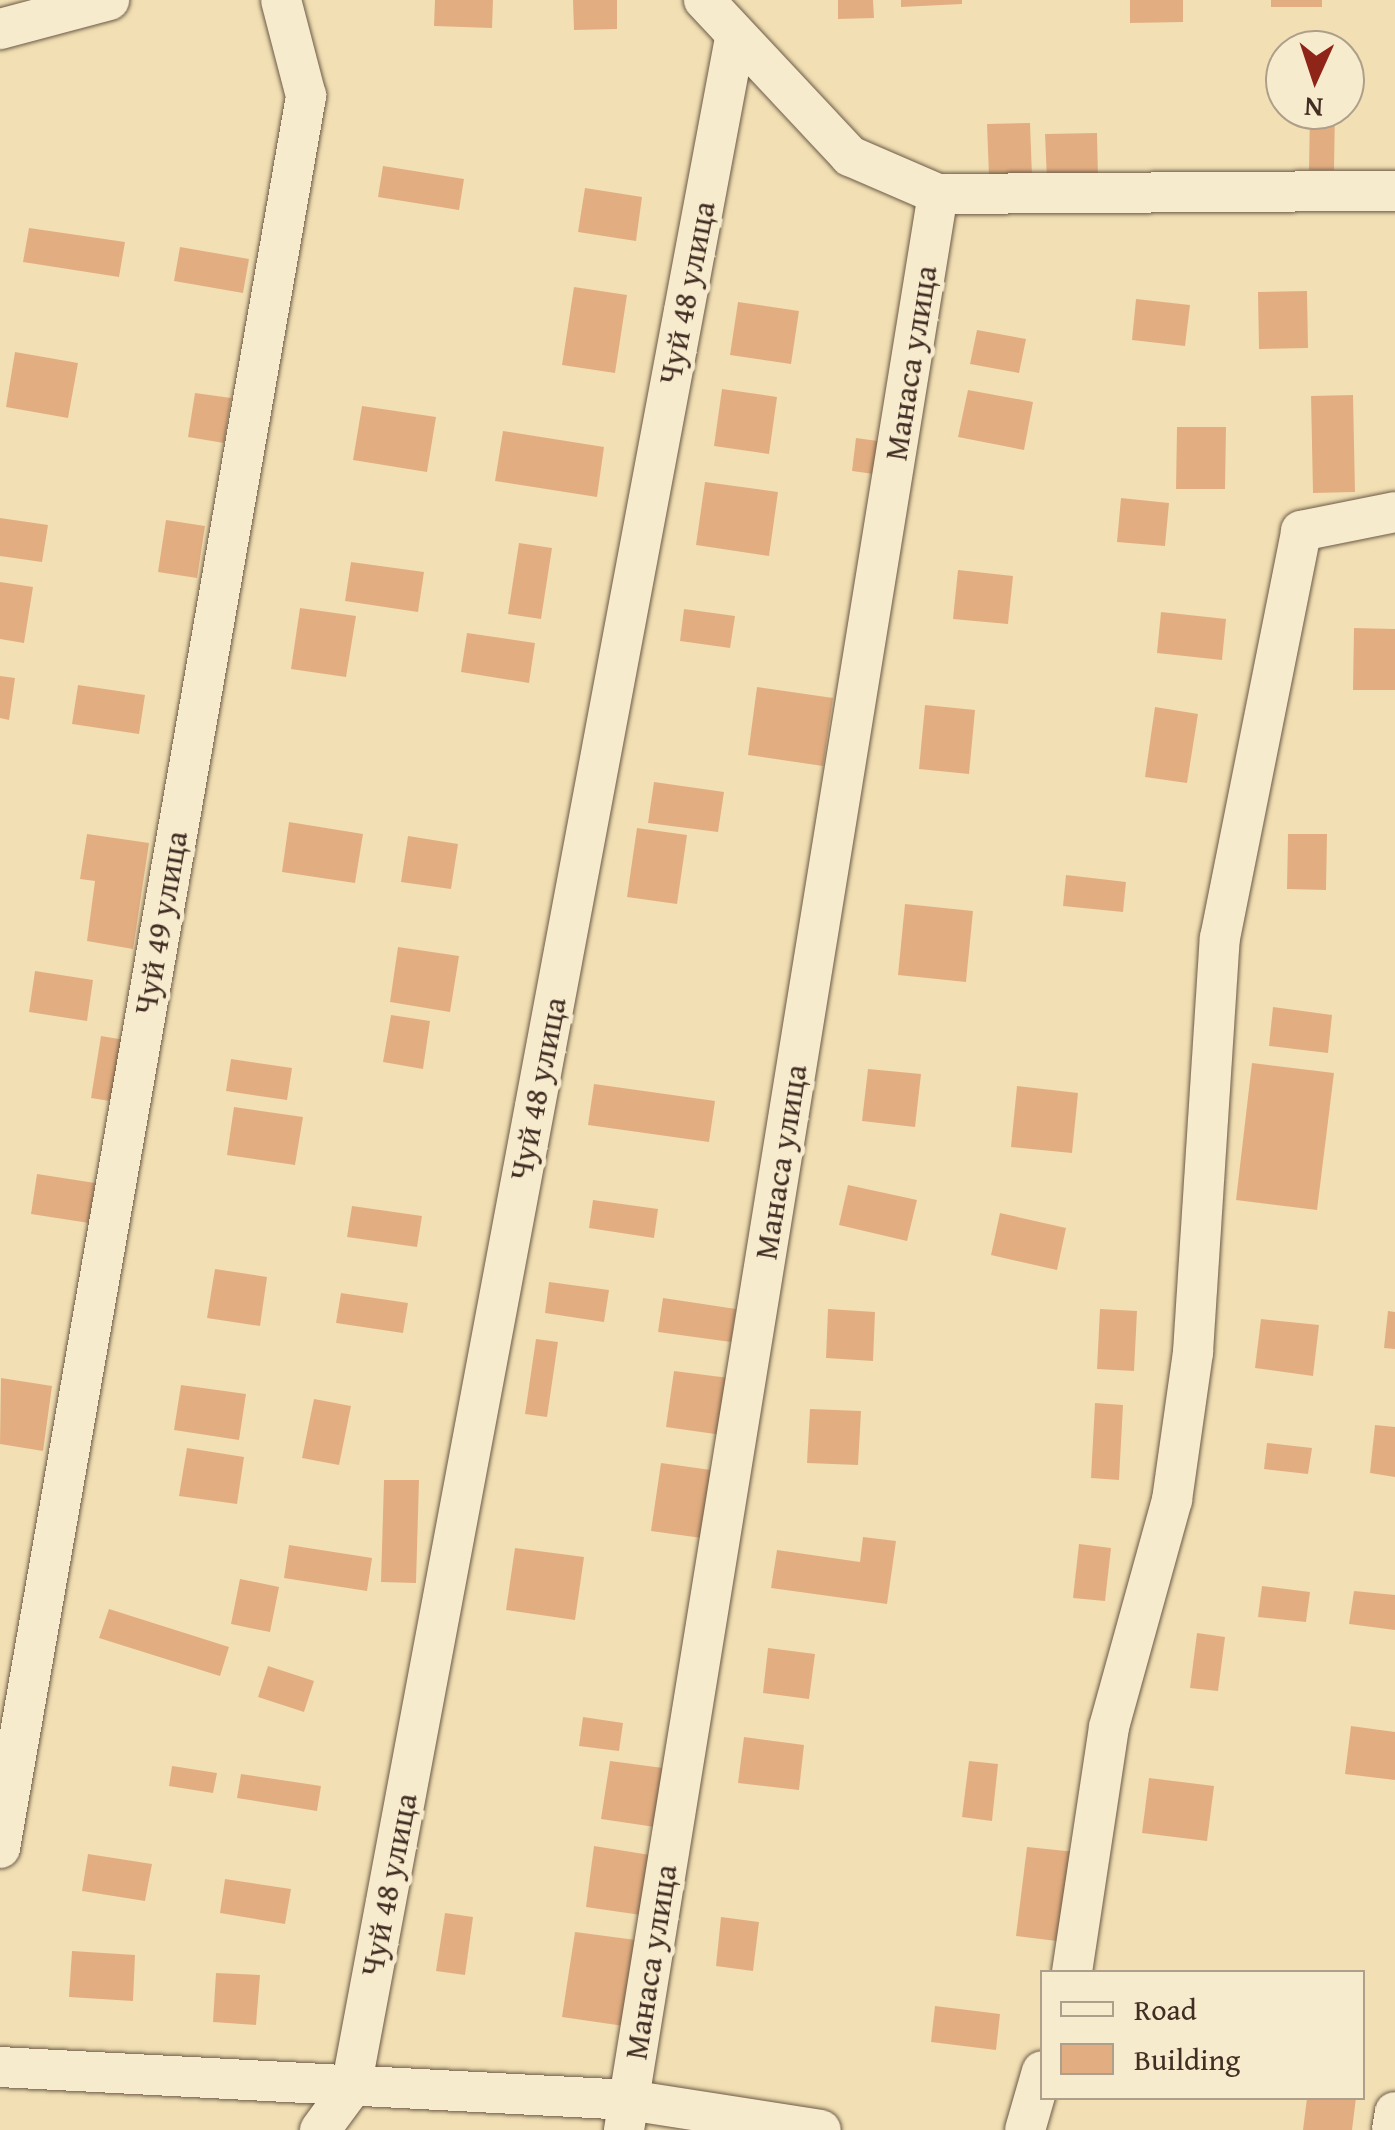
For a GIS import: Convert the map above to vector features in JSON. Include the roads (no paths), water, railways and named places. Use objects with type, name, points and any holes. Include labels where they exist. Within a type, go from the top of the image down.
[{"type":"street","points":[[1,35],[109,0]]},
{"type":"street","name":"Чуй 49 улица","points":[[0,1848],[306,96],[281,0]]},
{"type":"street","points":[[704,0],[735,39],[850,156],[938,194],[1395,191]]},
{"type":"street","name":"Чуй 48 улица","points":[[320,2130],[351,2088],[735,39]]},
{"type":"street","name":"Манаса улица","points":[[626,2115],[938,194]]},
{"type":"street","points":[[1072,1970],[1109,1727],[1172,1500],[1193,1352],[1220,938],[1296,550],[1301,531],[1395,512]]},
{"type":"street","points":[[0,2067],[351,2088],[821,2130]]},
{"type":"street","points":[[1025,2130],[1040,2078]]},
{"type":"street","points":[[1392,2130],[1395,2112]]}]
